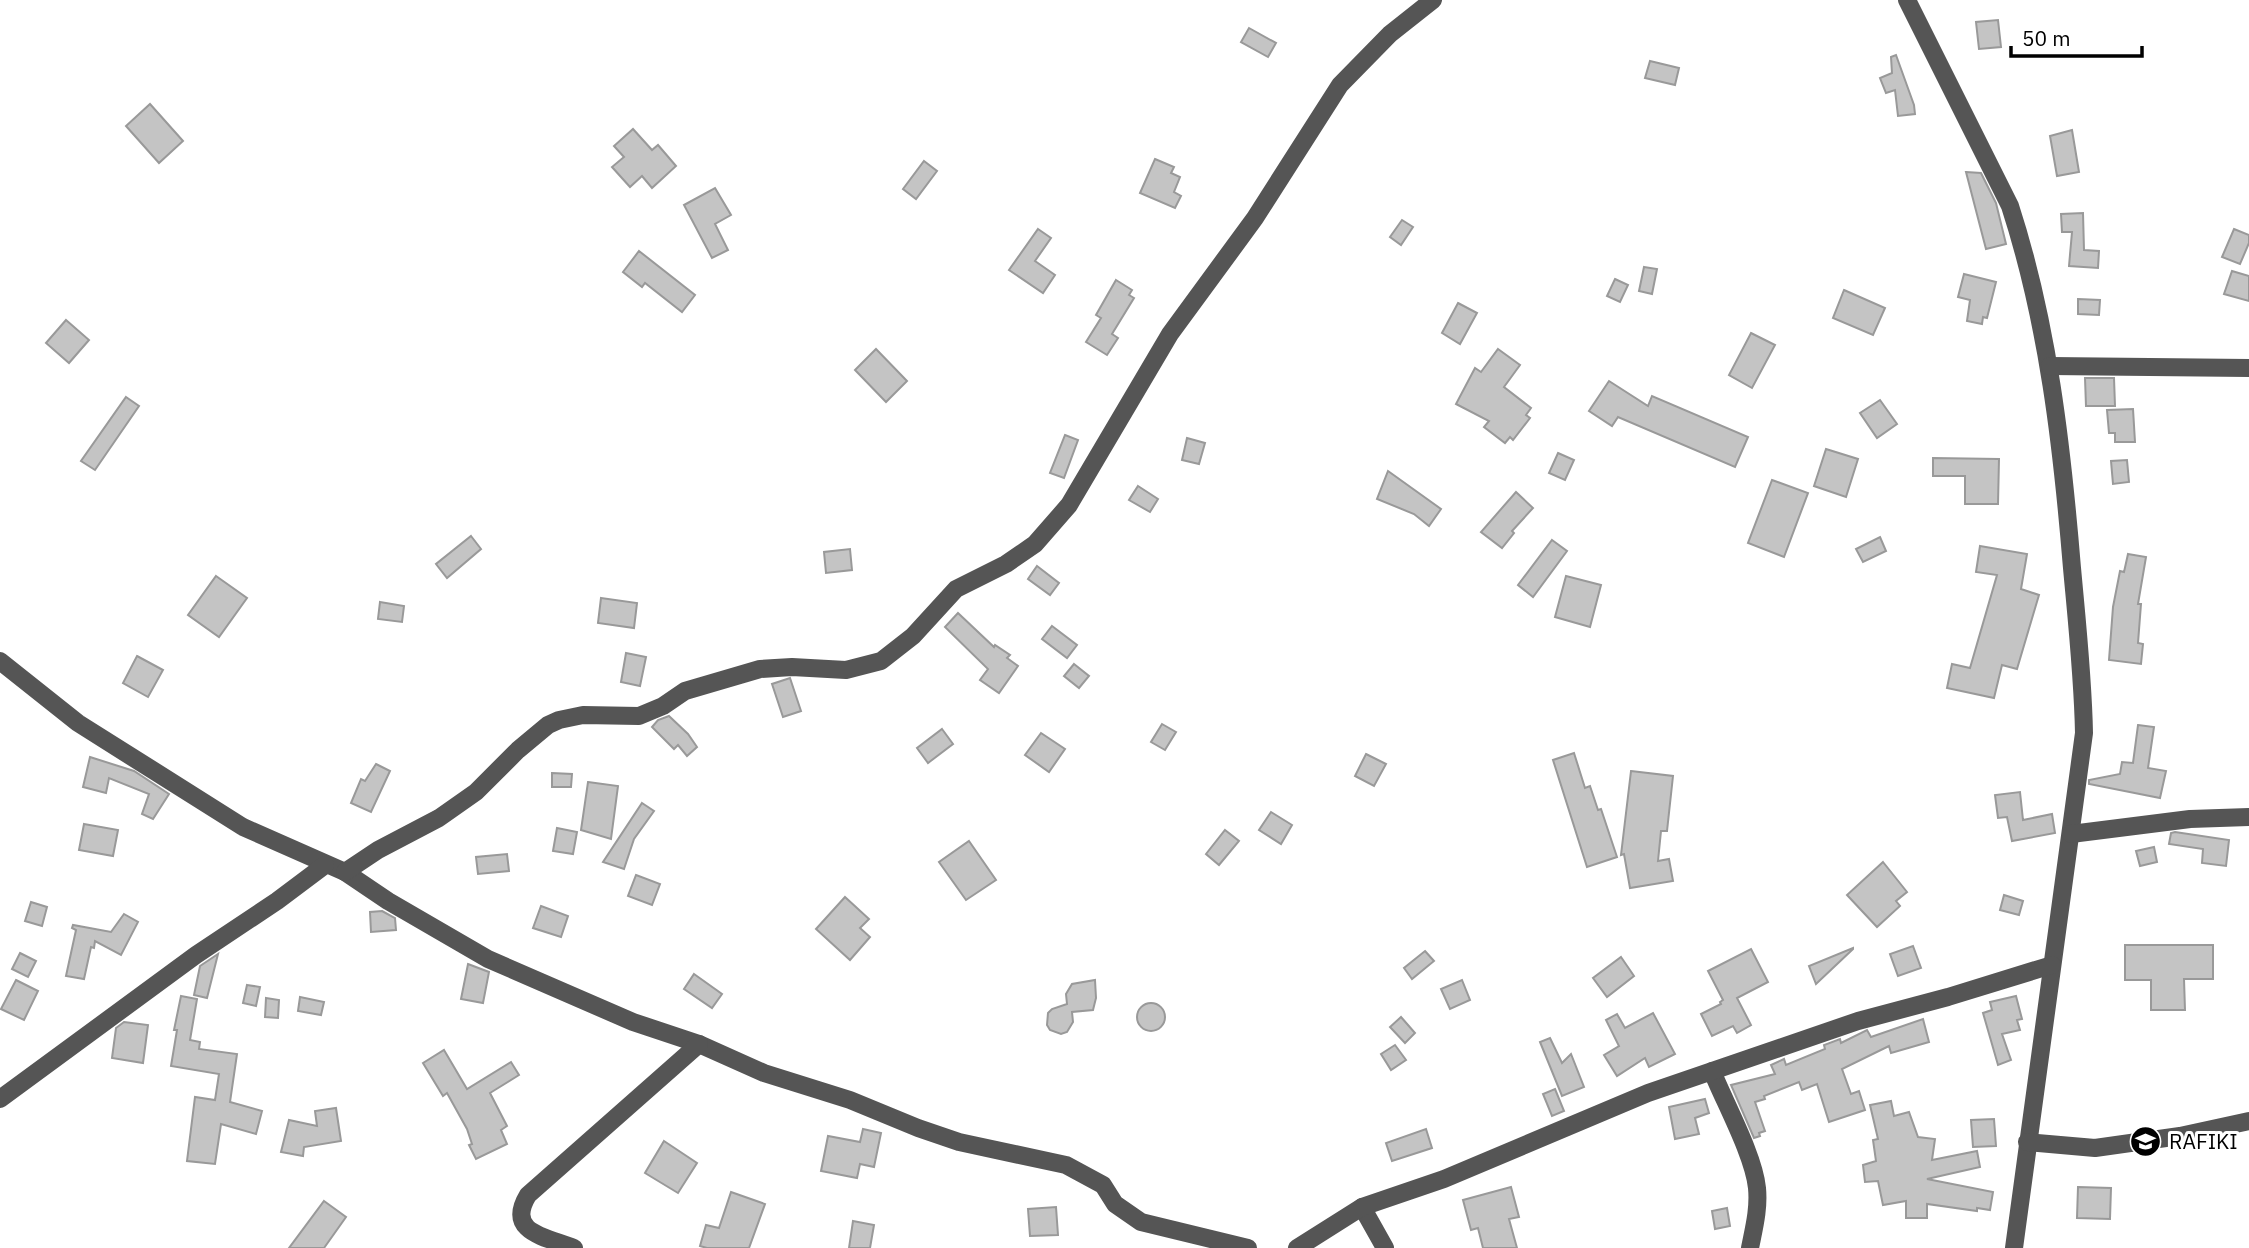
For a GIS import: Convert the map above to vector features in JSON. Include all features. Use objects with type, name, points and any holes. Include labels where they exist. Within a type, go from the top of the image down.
[{"type":"street","points":[[345,872],[378,850],[448,812],[476,792],[518,750],[548,725],[583,715],[639,716],[663,706],[685,691],[760,669],[792,667],[846,670],[881,661],[913,636],[956,589],[1006,564],[1035,544],[1069,505],[1170,334],[1255,218],[1340,85],[1390,34],[1433,0]]},
{"type":"street","points":[[1907,0],[2010,206],[2019,232],[2050,366],[2067,501],[2084,733],[2014,1248]]},
{"type":"street","points":[[2050,366],[2249,368]]},
{"type":"street","points":[[0,661],[78,723],[243,827],[345,872],[388,901],[488,959],[634,1022],[699,1044],[764,1073],[849,1100],[948,1139],[1066,1165],[1102,1185],[1115,1203],[1141,1222],[1248,1248]]},
{"type":"street","points":[[2071,834],[2190,819],[2249,817]]},
{"type":"street","points":[[0,1099],[196,955],[325,865]]},
{"type":"street","points":[[1297,1248],[1362,1207],[1444,1179],[1648,1093],[1858,1021],[2052,965]]},
{"type":"street","points":[[574,1248],[530,1231],[524,1225],[520,1212],[528,1195],[699,1044]]},
{"type":"street","points":[[1713,1071],[1757,1185],[1758,1210],[1750,1248]]},
{"type":"street","points":[[2027,1142],[2095,1148],[2180,1136],[2249,1121]]},
{"type":"street","points":[[1362,1207],[1385,1248]]},
{"type":"building","points":[[1998,20],[2001,47],[1979,49],[1976,22]]},
{"type":"building","points":[[1249,28],[1276,43],[1268,57],[1241,42]]},
{"type":"building","points":[[1896,55],[1915,114],[1898,116],[1895,90],[1886,93],[1880,78],[1892,73],[1891,57]]},
{"type":"building","points":[[1650,61],[1679,68],[1675,85],[1645,78]]},
{"type":"building","points":[[150,104],[183,141],[159,163],[126,126]]},
{"type":"building","points":[[633,129],[652,150],[658,145],[676,166],[652,188],[642,176],[630,187],[612,167],[624,157],[614,146]]},
{"type":"building","points":[[2072,130],[2079,172],[2057,176],[2050,136]]},
{"type":"building","points":[[1155,159],[1174,167],[1171,173],[1180,177],[1174,192],[1181,196],[1175,208],[1140,193]]},
{"type":"building","points":[[924,161],[937,171],[916,199],[903,189]]},
{"type":"building","points":[[1966,172],[1981,173],[1996,203],[2006,244],[1986,249]]},
{"type":"building","points":[[715,188],[731,215],[715,224],[728,250],[712,258],[684,205]]},
{"type":"building","points":[[2083,213],[2084,250],[2099,251],[2098,268],[2069,266],[2072,232],[2062,232],[2061,214]]},
{"type":"building","points":[[1402,220],[1413,227],[1401,245],[1390,237]]},
{"type":"building","points":[[1038,229],[1051,238],[1035,261],[1055,275],[1043,293],[1009,270]]},
{"type":"building","points":[[2234,229],[2249,235],[2249,243],[2240,264],[2222,257]]},
{"type":"building","points":[[639,251],[695,295],[682,312],[645,283],[642,287],[623,272]]},
{"type":"building","points":[[1644,267],[1657,269],[1652,294],[1639,291]]},
{"type":"building","points":[[2232,271],[2249,276],[2249,301],[2224,294]]},
{"type":"building","points":[[1964,274],[1996,282],[1987,318],[1983,317],[1982,324],[1967,321],[1970,300],[1958,297]]},
{"type":"building","points":[[1615,279],[1628,285],[1620,302],[1607,296]]},
{"type":"building","points":[[1116,280],[1132,290],[1129,295],[1134,298],[1112,334],[1118,338],[1107,355],[1086,342],[1101,318],[1096,315]]},
{"type":"building","points":[[1844,290],[1885,308],[1873,335],[1833,318]]},
{"type":"building","points":[[2078,299],[2100,300],[2099,315],[2078,314]]},
{"type":"building","points":[[1458,303],[1477,313],[1460,344],[1442,333]]},
{"type":"building","points":[[66,320],[89,340],[69,363],[46,343]]},
{"type":"building","points":[[1751,333],[1775,345],[1752,388],[1729,375]]},
{"type":"building","points":[[876,349],[907,381],[886,402],[855,370]]},
{"type":"building","points":[[1498,349],[1520,365],[1504,387],[1531,408],[1526,415],[1530,418],[1513,440],[1510,437],[1505,443],[1484,427],[1489,421],[1456,404],[1475,368],[1481,372]]},
{"type":"building","points":[[2085,378],[2114,378],[2115,406],[2086,406]]},
{"type":"building","points":[[1609,381],[1648,406],[1652,396],[1748,437],[1735,467],[1618,417],[1612,426],[1589,411]]},
{"type":"building","points":[[126,397],[139,406],[95,470],[81,461]]},
{"type":"building","points":[[1880,400],[1897,424],[1877,438],[1860,413]]},
{"type":"building","points":[[2133,409],[2135,442],[2115,442],[2115,433],[2109,433],[2107,410]]},
{"type":"building","points":[[1065,435],[1078,440],[1064,478],[1050,473]]},
{"type":"building","points":[[1187,438],[1205,443],[1199,464],[1182,460]]},
{"type":"building","points":[[1826,449],[1858,459],[1846,497],[1814,486]]},
{"type":"building","points":[[1558,453],[1574,460],[1565,480],[1549,473]]},
{"type":"building","points":[[1933,458],[1999,459],[1998,504],[1965,504],[1965,476],[1933,476]]},
{"type":"building","points":[[2127,460],[2129,482],[2113,484],[2111,461]]},
{"type":"building","points":[[1388,471],[1441,509],[1429,526],[1414,514],[1377,499]]},
{"type":"building","points":[[1772,480],[1808,493],[1784,557],[1748,543]]},
{"type":"building","points":[[1138,486],[1158,499],[1150,512],[1129,500]]},
{"type":"building","points":[[1516,492],[1533,508],[1512,531],[1514,533],[1502,548],[1481,532]]},
{"type":"building","points":[[471,536],[481,549],[447,578],[436,564]]},
{"type":"building","points":[[1880,537],[1886,551],[1863,562],[1856,549]]},
{"type":"building","points":[[1552,540],[1567,551],[1533,597],[1518,585]]},
{"type":"building","points":[[1980,546],[2027,554],[2021,589],[2039,595],[2017,669],[2002,665],[1994,698],[1947,688],[1952,664],[1970,668],[1997,575],[1976,572]]},
{"type":"building","points":[[850,549],[852,570],[826,573],[824,552]]},
{"type":"building","points":[[2128,554],[2146,557],[2138,604],[2141,604],[2138,643],[2143,644],[2141,664],[2109,660],[2113,607],[2120,571],[2124,572]]},
{"type":"building","points":[[1037,566],[1059,583],[1050,595],[1028,579]]},
{"type":"building","points":[[216,576],[247,598],[219,637],[188,615]]},
{"type":"building","points":[[1566,576],[1601,585],[1590,627],[1555,617]]},
{"type":"building","points":[[601,598],[637,603],[634,628],[598,623]]},
{"type":"building","points":[[380,602],[404,606],[402,622],[378,619]]},
{"type":"building","points":[[958,613],[994,647],[995,645],[1010,655],[1007,658],[1018,666],[999,693],[980,680],[988,669],[945,627]]},
{"type":"building","points":[[1052,626],[1077,645],[1067,658],[1042,639]]},
{"type":"building","points":[[626,653],[646,657],[640,686],[621,682]]},
{"type":"building","points":[[137,656],[163,670],[148,697],[123,683]]},
{"type":"building","points":[[1074,664],[1089,676],[1079,688],[1064,676]]},
{"type":"building","points":[[790,678],[801,711],[783,717],[772,684]]},
{"type":"building","points":[[669,716],[697,747],[687,756],[678,745],[674,749],[652,727],[658,720]]},
{"type":"building","points":[[1162,724],[1176,732],[1165,750],[1151,742]]},
{"type":"building","points":[[2138,725],[2154,727],[2148,768],[2166,771],[2160,798],[2089,784],[2089,780],[2120,774],[2122,762],[2133,763]]},
{"type":"building","points":[[942,729],[953,744],[928,763],[917,748]]},
{"type":"building","points":[[1041,733],[1065,749],[1049,772],[1025,755]]},
{"type":"building","points":[[1574,753],[1585,788],[1590,786],[1598,810],[1601,809],[1617,857],[1587,867],[1553,760]]},
{"type":"building","points":[[1366,754],[1386,764],[1374,786],[1355,776]]},
{"type":"building","points":[[90,757],[134,771],[169,794],[153,819],[142,814],[149,794],[109,778],[106,793],[83,787]]},
{"type":"building","points":[[376,764],[390,771],[371,812],[351,803],[361,779],[365,781]]},
{"type":"building","points":[[1631,771],[1673,776],[1667,831],[1661,831],[1658,861],[1669,859],[1673,881],[1630,888],[1624,854],[1621,855]]},
{"type":"building","points":[[552,773],[572,774],[571,787],[552,787]]},
{"type":"building","points":[[588,782],[618,786],[611,839],[581,830]]},
{"type":"building","points":[[2020,792],[2023,820],[2052,814],[2055,833],[2012,841],[2007,817],[1998,818],[1995,795]]},
{"type":"building","points":[[642,803],[654,811],[634,839],[624,869],[603,862]]},
{"type":"building","points":[[1271,812],[1292,825],[1281,844],[1259,830]]},
{"type":"building","points":[[84,824],[118,830],[113,856],[79,850]]},
{"type":"building","points":[[557,828],[577,832],[573,854],[553,851]]},
{"type":"building","points":[[1225,830],[1239,841],[1219,865],[1206,854]]},
{"type":"building","points":[[2171,833],[2229,840],[2226,866],[2202,863],[2203,849],[2169,844]]},
{"type":"building","points":[[969,841],[996,880],[966,900],[939,862]]},
{"type":"building","points":[[2154,847],[2157,862],[2140,866],[2136,851]]},
{"type":"building","points":[[507,854],[509,871],[478,874],[476,857]]},
{"type":"building","points":[[1883,862],[1907,892],[1896,901],[1900,906],[1877,927],[1847,895]]},
{"type":"building","points":[[636,875],[660,884],[652,905],[628,896]]},
{"type":"building","points":[[2004,895],[2023,901],[2019,915],[2000,910]]},
{"type":"building","points":[[845,897],[869,919],[860,928],[870,937],[850,960],[816,929]]},
{"type":"building","points":[[31,902],[47,907],[42,926],[25,921]]},
{"type":"building","points":[[541,906],[568,916],[561,937],[533,928]]},
{"type":"building","points":[[382,911],[395,918],[396,930],[371,932],[370,912]]},
{"type":"building","points":[[124,914],[138,922],[121,955],[95,941],[94,948],[91,947],[84,979],[66,976],[76,930],[72,928],[73,925],[111,932]]},
{"type":"building","points":[[2125,945],[2213,945],[2213,979],[2184,979],[2185,1010],[2151,1010],[2151,980],[2125,980]]},
{"type":"building","points":[[1913,946],[1921,968],[1898,976],[1890,954]]},
{"type":"building","points":[[1751,949],[1768,982],[1737,998],[1751,1025],[1737,1033],[1733,1026],[1712,1036],[1701,1014],[1721,1004],[1723,1000],[1708,971]]},
{"type":"building","points":[[1853,949],[1816,984],[1809,966]]},
{"type":"building","points":[[1425,951],[1434,961],[1412,979],[1404,968]]},
{"type":"building","points":[[20,953],[36,961],[28,977],[12,969]]},
{"type":"building","points":[[218,954],[207,998],[194,995],[200,966]]},
{"type":"building","points":[[1621,957],[1634,976],[1607,997],[1593,978]]},
{"type":"building","points":[[468,964],[489,972],[483,1003],[461,999]]},
{"type":"building","points":[[694,974],[722,994],[712,1008],[684,989]]},
{"type":"building","points":[[16,980],[38,991],[24,1020],[1,1009]]},
{"type":"building","points":[[1095,980],[1096,998],[1093,1010],[1072,1012],[1073,1022],[1067,1032],[1061,1034],[1050,1030],[1047,1025],[1048,1013],[1067,1004],[1066,994],[1072,984]]},
{"type":"building","points":[[1462,980],[1470,1000],[1450,1009],[1441,989]]},
{"type":"building","points":[[247,985],[260,987],[256,1006],[243,1003]]},
{"type":"building","points":[[181,996],[197,999],[190,1040],[200,1042],[199,1049],[237,1054],[230,1102],[262,1111],[256,1134],[221,1124],[215,1164],[187,1161],[195,1097],[215,1100],[219,1074],[171,1066],[177,1030],[174,1030]]},
{"type":"building","points":[[2016,996],[2022,1019],[2017,1020],[2020,1030],[2002,1034],[2011,1060],[1998,1065],[1983,1013],[1992,1010],[1990,1002]]},
{"type":"building","points":[[300,997],[324,1002],[321,1015],[298,1011]]},
{"type":"building","points":[[266,998],[279,1000],[278,1018],[265,1017]]},
{"type":"building","points":[[1151,1003],[1161,1007],[1165,1017],[1161,1027],[1151,1031],[1141,1027],[1137,1017],[1141,1007]]},
{"type":"building","points":[[1653,1013],[1675,1054],[1649,1067],[1645,1058],[1617,1076],[1604,1055],[1619,1046],[1606,1020],[1617,1014],[1625,1028]]},
{"type":"building","points":[[1401,1017],[1415,1033],[1405,1043],[1390,1027]]},
{"type":"building","points":[[1923,1019],[1929,1042],[1891,1053],[1889,1046],[1842,1069],[1851,1094],[1859,1091],[1865,1110],[1829,1122],[1817,1084],[1802,1090],[1799,1082],[1755,1102],[1765,1131],[1754,1138],[1731,1085],[1775,1074],[1771,1065],[1784,1059],[1786,1065],[1825,1049],[1824,1045],[1840,1039],[1841,1043],[1867,1030],[1871,1037]]},
{"type":"building","points":[[124,1022],[148,1025],[143,1063],[112,1058],[116,1028]]},
{"type":"building","points":[[1550,1038],[1562,1063],[1571,1054],[1584,1087],[1562,1096],[1540,1042]]},
{"type":"building","points":[[1395,1045],[1406,1060],[1391,1070],[1381,1054]]},
{"type":"building","points":[[444,1050],[467,1089],[511,1062],[519,1075],[490,1093],[507,1126],[501,1130],[507,1144],[476,1159],[469,1145],[472,1144],[467,1129],[447,1093],[443,1096],[423,1063]]},
{"type":"building","points":[[1555,1089],[1564,1111],[1552,1116],[1543,1094]]},
{"type":"building","points":[[1705,1099],[1709,1113],[1695,1118],[1699,1134],[1675,1139],[1669,1107]]},
{"type":"building","points":[[1891,1101],[1894,1116],[1909,1112],[1918,1137],[1935,1139],[1932,1160],[1977,1151],[1980,1167],[1927,1179],[1993,1192],[1990,1210],[1977,1208],[1977,1211],[1927,1204],[1927,1218],[1906,1218],[1906,1201],[1883,1205],[1878,1181],[1865,1182],[1863,1165],[1876,1161],[1873,1140],[1878,1139],[1870,1105]]},
{"type":"building","points":[[336,1108],[341,1141],[304,1147],[303,1156],[281,1152],[289,1120],[317,1126],[315,1111]]},
{"type":"building","points":[[1994,1119],[1996,1146],[1973,1147],[1971,1120]]},
{"type":"building","points":[[863,1129],[881,1133],[874,1167],[860,1164],[857,1178],[821,1171],[828,1136],[860,1142]]},
{"type":"building","points":[[1426,1129],[1432,1148],[1392,1161],[1386,1143]]},
{"type":"building","points":[[664,1141],[697,1163],[678,1193],[645,1173]]},
{"type":"building","points":[[1511,1187],[1519,1217],[1509,1219],[1517,1248],[1483,1248],[1478,1228],[1471,1230],[1463,1200]]},
{"type":"building","points":[[2078,1187],[2111,1188],[2110,1219],[2077,1218]]},
{"type":"building","points":[[731,1192],[765,1204],[749,1248],[700,1246],[706,1225],[719,1228]]},
{"type":"building","points":[[324,1201],[346,1217],[324,1248],[289,1248]]},
{"type":"building","points":[[1056,1207],[1058,1235],[1030,1236],[1028,1209]]},
{"type":"building","points":[[1727,1208],[1730,1226],[1715,1229],[1712,1211]]},
{"type":"building","points":[[853,1221],[874,1225],[870,1248],[849,1248]]},
{"type":"place","name":"RAFIKI","points":[[2146,1141]]}]
